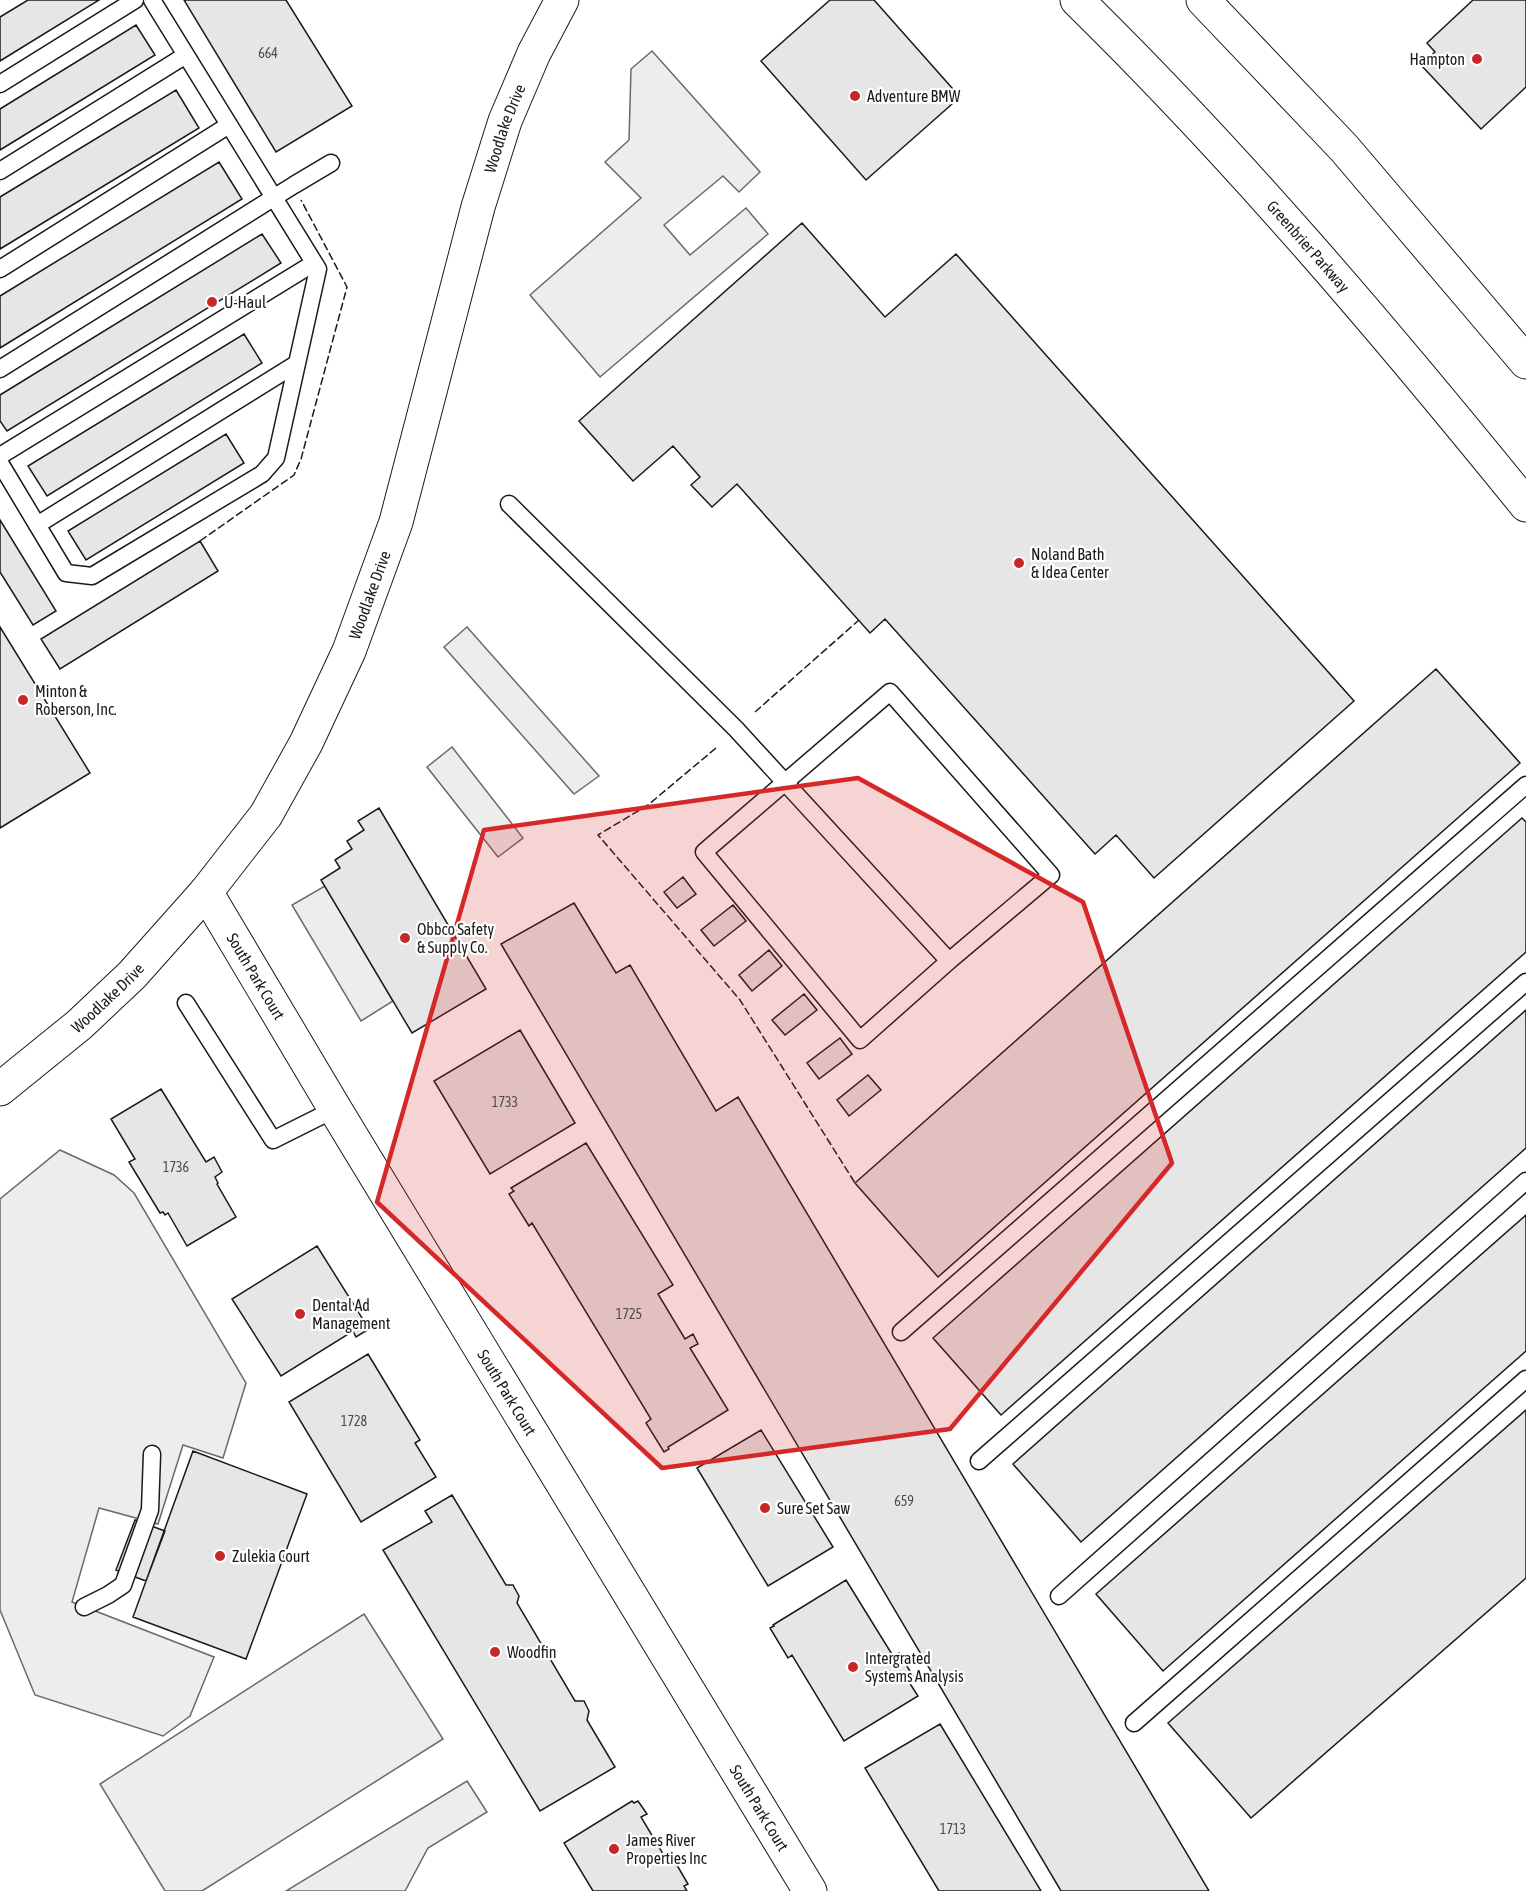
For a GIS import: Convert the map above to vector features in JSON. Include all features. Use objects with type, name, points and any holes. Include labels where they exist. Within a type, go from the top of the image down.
[{"type":"street","name":"Woodlake Drive","points":[[0,1089],[79,1025],[117,989],[206,892],[266,815],[306,743],[349,651],[396,522],[478,207],[505,121],[534,53],[562,0]]},
{"type":"street","name":"Greenbrier Parkway","points":[[1077,0],[1276,209],[1363,307],[1526,505]]},
{"type":"street","points":[[1203,0],[1344,148],[1526,362]]},
{"type":"street","name":"South Park Court","points":[[206,892],[335,1109],[810,1891]]},
{"type":"lane","points":[[0,84],[135,0]]},
{"type":"lane","points":[[0,463],[66,573],[92,576],[262,474],[276,458],[318,269],[152,0]]},
{"type":"lane","points":[[0,171],[186,55]]},
{"type":"lane","points":[[0,269],[229,125]]},
{"type":"lane","points":[[0,369],[331,163]]},
{"type":"lane","points":[[0,456],[314,263]]},
{"type":"lane","points":[[37,525],[297,364]]},
{"type":"lane","points":[[509,504],[736,729],[949,961]]},
{"type":"lane","points":[[890,692],[1051,875],[949,961],[860,1040],[704,852],[890,692]]},
{"type":"lane","points":[[901,1332],[1526,785]]},
{"type":"lane","points":[[979,1461],[1526,982]]},
{"type":"lane","points":[[186,1003],[273,1140],[335,1109]]},
{"type":"lane","points":[[1059,1596],[1526,1181]]},
{"type":"lane","points":[[1134,1723],[1526,1379]]},
{"type":"lane","points":[[84,1607],[123,1585],[150,1510],[152,1454]]},
{"type":"highlighted area","points":[[858,778],[1083,902],[1172,1163],[950,1429],[662,1468],[377,1202],[484,830]]},
{"type":"shaded area","points":[[652,51],[760,172],[739,192],[723,176],[664,225],[690,255],[746,208],[768,234],[600,377],[530,295],[641,198],[605,162],[629,140],[631,69]]},
{"type":"shaded area","points":[[467,627],[599,776],[574,794],[444,647]]},
{"type":"shaded area","points":[[452,747],[523,838],[498,857],[427,767]]},
{"type":"shaded area","points":[[325,886],[393,1001],[361,1021],[292,905]]},
{"type":"shaded area","points":[[60,1150],[114,1175],[134,1193],[246,1383],[223,1458],[183,1445],[158,1524],[99,1508],[72,1602],[214,1657],[190,1716],[163,1736],[35,1695],[0,1610],[0,1199]]},
{"type":"shaded area","points":[[364,1614],[443,1739],[202,1891],[165,1891],[100,1784]]},
{"type":"shaded area","points":[[467,1781],[487,1812],[428,1848],[405,1891],[286,1891]]},
{"type":"building","points":[[28,0],[99,0],[0,61],[0,17]]},
{"type":"building","points":[[184,0],[286,0],[352,106],[276,152]]},
{"type":"building","points":[[830,0],[874,0],[960,97],[866,180],[761,61]]},
{"type":"building","name":"Hampton","points":[[1473,0],[1526,0],[1526,87],[1481,129],[1421,65],[1435,52],[1427,43]]},
{"type":"building","points":[[136,25],[155,55],[0,150],[0,109]]},
{"type":"building","points":[[176,90],[199,128],[0,249],[0,197]]},
{"type":"building","points":[[219,162],[242,199],[0,348],[0,296]]},
{"type":"building","name":"Noland Bath & Idea Center","points":[[802,223],[885,317],[956,254],[1354,701],[1154,878],[1116,835],[1095,854],[885,619],[870,633],[737,484],[712,507],[691,485],[700,477],[673,446],[633,481],[579,421]]},
{"type":"building","points":[[262,234],[281,263],[7,431],[0,421],[0,395]]},
{"type":"building","points":[[244,334],[262,363],[47,496],[28,466]]},
{"type":"building","points":[[226,434],[244,463],[86,560],[68,531]]},
{"type":"building","points":[[0,520],[56,611],[33,625],[0,572]]},
{"type":"building","points":[[200,541],[218,571],[60,669],[41,639]]},
{"type":"building","name":"Minton & Roberson, Inc.","points":[[0,627],[90,773],[0,828]]},
{"type":"building","points":[[1436,669],[1520,763],[938,1277],[855,1183]]},
{"type":"building","name":"Obbco Safety & Supply Co.","points":[[379,808],[486,989],[412,1033],[321,880],[340,868],[335,860],[352,849],[347,841],[364,830],[358,821]]},
{"type":"building","points":[[1522,818],[1526,822],[1526,952],[1001,1415],[933,1338]]},
{"type":"building","points":[[683,877],[696,894],[677,908],[664,892]]},
{"type":"building","points":[[574,903],[616,973],[630,965],[716,1111],[738,1097],[1209,1891],[1061,1891],[501,944]]},
{"type":"building","points":[[733,905],[746,921],[714,946],[701,930]]},
{"type":"building","points":[[769,950],[782,966],[752,991],[739,975]]},
{"type":"building","points":[[804,994],[817,1010],[785,1035],[772,1020]]},
{"type":"building","points":[[1526,1010],[1526,1148],[1081,1542],[1013,1464]]},
{"type":"building","points":[[520,1030],[575,1123],[490,1174],[434,1081]]},
{"type":"building","points":[[840,1038],[852,1054],[819,1079],[807,1063]]},
{"type":"building","points":[[868,1075],[881,1090],[849,1116],[837,1100]]},
{"type":"building","points":[[161,1089],[206,1162],[214,1157],[222,1172],[215,1177],[217,1184],[236,1217],[187,1246],[168,1213],[165,1215],[163,1212],[160,1213],[129,1162],[135,1159],[111,1119]]},
{"type":"building","points":[[586,1143],[673,1285],[658,1294],[685,1339],[693,1334],[698,1344],[690,1348],[728,1410],[668,1447],[669,1449],[664,1452],[646,1423],[651,1419],[532,1223],[529,1226],[509,1194],[514,1191],[511,1188]]},
{"type":"building","points":[[1526,1215],[1526,1351],[1163,1671],[1096,1594]]},
{"type":"building","name":"Dental Ad Management","points":[[317,1246],[369,1329],[356,1337],[353,1331],[281,1376],[232,1299]]},
{"type":"building","points":[[368,1354],[420,1440],[415,1443],[436,1477],[361,1522],[289,1402]]},
{"type":"building","points":[[1526,1410],[1526,1578],[1251,1818],[1168,1723]]},
{"type":"building","name":"Sure Set Saw","points":[[761,1430],[833,1547],[768,1586],[697,1468]]},
{"type":"building","name":"Zulekia Court","points":[[193,1451],[307,1494],[246,1659],[133,1617]]},
{"type":"building","name":"Woodfin","points":[[452,1495],[506,1585],[513,1585],[519,1596],[517,1603],[575,1701],[584,1701],[589,1711],[587,1720],[615,1767],[540,1811],[383,1550],[432,1522],[425,1511]]},
{"type":"building","points":[[135,1520],[165,1531],[146,1581],[116,1570]]},
{"type":"building","name":"Intergrated Systems Analysis","points":[[846,1580],[893,1656],[899,1653],[913,1676],[907,1679],[918,1696],[844,1741],[792,1655],[788,1658],[770,1628]]},
{"type":"building","points":[[940,1724],[1041,1891],[939,1891],[865,1768]]},
{"type":"building","name":"James River Properties Inc","points":[[632,1801],[634,1803],[638,1801],[647,1814],[641,1817],[666,1859],[671,1855],[688,1884],[684,1886],[687,1891],[593,1891],[564,1843]]},
{"type":"fence","points":[[200,541],[294,475],[301,459],[347,287],[301,200]]},
{"type":"fence","points":[[755,712],[859,620]]},
{"type":"fence","points":[[716,748],[648,805],[598,835],[740,1000],[855,1183]]},
{"type":"place","name":"Hampton","points":[[1477,59]]},
{"type":"place","name":"Adventure BMW","points":[[855,96]]},
{"type":"place","name":"U-Haul","points":[[212,302]]},
{"type":"place","name":"Noland Bath & Idea Center","points":[[1019,563]]},
{"type":"place","name":"Minton & Roberson, Inc.","points":[[23,700]]},
{"type":"place","name":"Obbco Safety & Supply Co.","points":[[405,938]]},
{"type":"place","name":"Dental Ad Management","points":[[300,1314]]},
{"type":"place","name":"Sure Set Saw","points":[[765,1508]]},
{"type":"place","name":"Zulekia Court","points":[[220,1556]]},
{"type":"place","name":"Woodfin","points":[[495,1652]]},
{"type":"place","name":"Intergrated Systems Analysis","points":[[853,1667]]},
{"type":"place","name":"James River Properties Inc","points":[[614,1849]]}]
